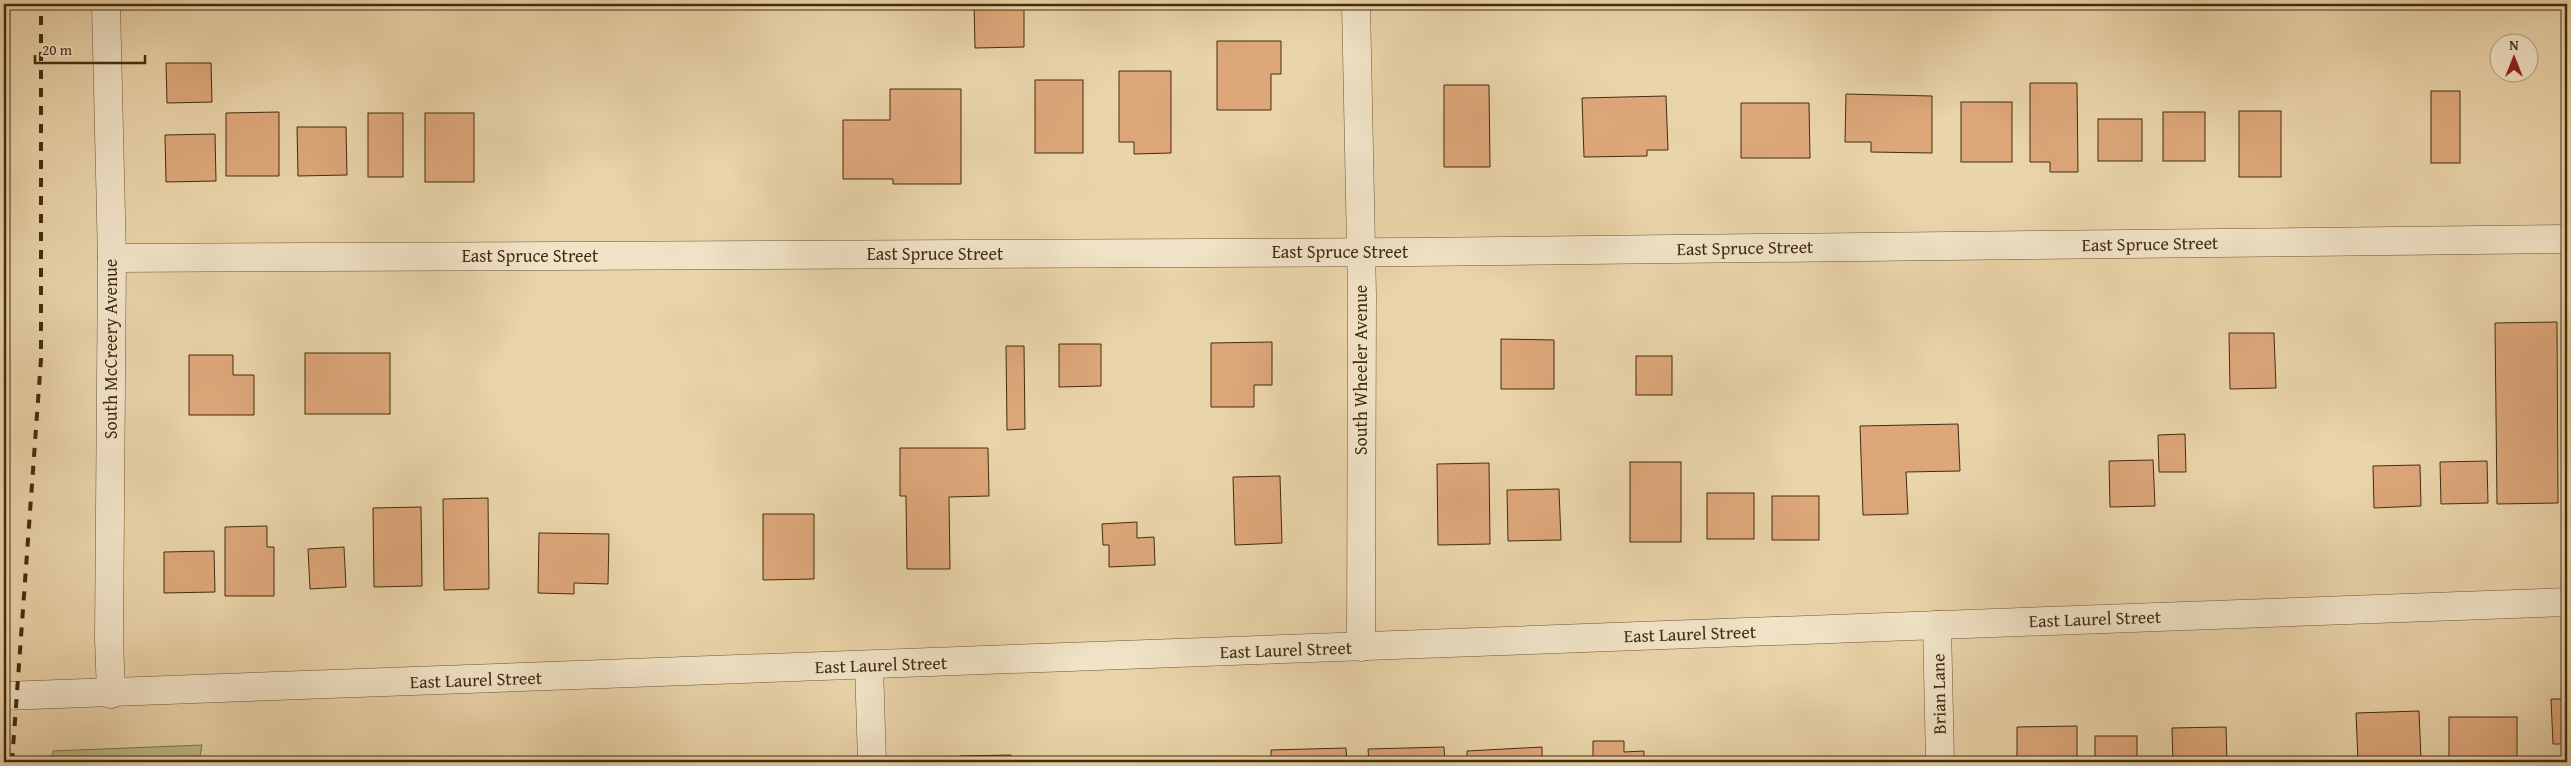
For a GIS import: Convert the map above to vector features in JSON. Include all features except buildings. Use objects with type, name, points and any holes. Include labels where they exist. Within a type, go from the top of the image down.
[{"type":"street","name":"South McCreery Avenue","points":[[106,4],[112,258],[109,638],[111,694]]},
{"type":"street","name":"South Wheeler Avenue","points":[[1356,4],[1362,252],[1360,647]]},
{"type":"street","name":"East Spruce Street","points":[[112,258],[1362,252],[2567,239]]},
{"type":"street","name":"East Laurel Street","points":[[4,696],[111,694],[2567,602]]},
{"type":"street","name":"Brian Lane","points":[[1937,625],[1940,762]]},
{"type":"street","points":[[868,665],[872,762]]},
{"type":"shaded area","points":[[202,745],[199,762],[52,762],[53,751]]},
{"type":"railway","points":[[12,762],[41,359],[41,4]]}]
